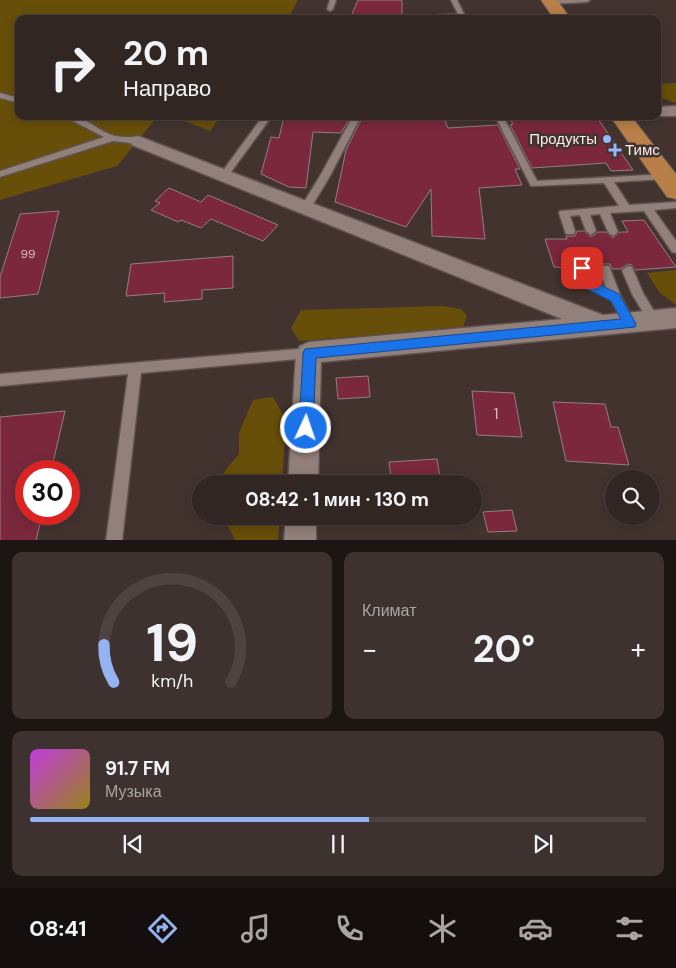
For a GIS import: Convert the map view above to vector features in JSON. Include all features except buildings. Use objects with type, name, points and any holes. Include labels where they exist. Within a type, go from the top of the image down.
[{"type":"main road","points":[[533,0],[545,15]]},
{"type":"main road","points":[[549,1],[561,15]]},
{"type":"main road","points":[[623,120],[672,176]]},
{"type":"main road","points":[[642,120],[672,176]]},
{"type":"street","points":[[661,112],[676,111]]},
{"type":"street","points":[[138,141],[605,326]]},
{"type":"street","points":[[303,475],[309,353],[653,321]]},
{"type":"street","points":[[300,540],[301,525]]},
{"type":"lane","points":[[330,9],[333,0]]},
{"type":"lane","points":[[454,0],[462,15]]},
{"type":"lane","points":[[549,1],[587,0]]},
{"type":"lane","points":[[0,95],[15,100]]},
{"type":"lane","points":[[79,120],[112,138],[138,141]]},
{"type":"lane","points":[[225,174],[265,120]]},
{"type":"lane","points":[[306,207],[355,120]]},
{"type":"lane","points":[[501,120],[534,184],[672,176]]},
{"type":"lane","points":[[0,174],[112,138]]},
{"type":"lane","points":[[607,180],[626,208]]},
{"type":"lane","points":[[570,231],[564,213],[676,205]]},
{"type":"lane","points":[[647,207],[676,249]]},
{"type":"lane","points":[[604,210],[613,232]]},
{"type":"lane","points":[[584,212],[591,231]]},
{"type":"lane","points":[[582,268],[587,284],[615,297],[653,321]]},
{"type":"lane","points":[[604,269],[615,297]]},
{"type":"lane","points":[[628,270],[638,294],[653,321]]},
{"type":"lane","points":[[0,380],[309,353]]},
{"type":"lane","points":[[114,540],[135,368]]},
{"type":"shaded area","points":[[0,0],[298,0],[290,15],[15,15],[15,120],[155,120],[117,166],[0,200]]},
{"type":"shaded area","points":[[676,83],[676,103],[661,98],[661,84]]},
{"type":"shaded area","points":[[182,120],[218,120],[210,131]]},
{"type":"shaded area","points":[[676,270],[676,305],[660,293],[647,273]]},
{"type":"shaded area","points":[[443,306],[461,309],[467,316],[463,327],[299,341],[291,328],[301,310]]},
{"type":"shaded area","points":[[273,397],[286,420],[283,475],[224,475],[239,454],[239,433],[253,400]]},
{"type":"shaded area","points":[[228,525],[279,525],[278,540],[235,540]]},
{"type":"place","name":"Продукты","points":[[607,139]]},
{"type":"place","name":"Тимс","points":[[615,150]]},
{"type":"route","points":[[306,428],[309,353],[630,324],[615,297],[587,284],[582,268]]}]
